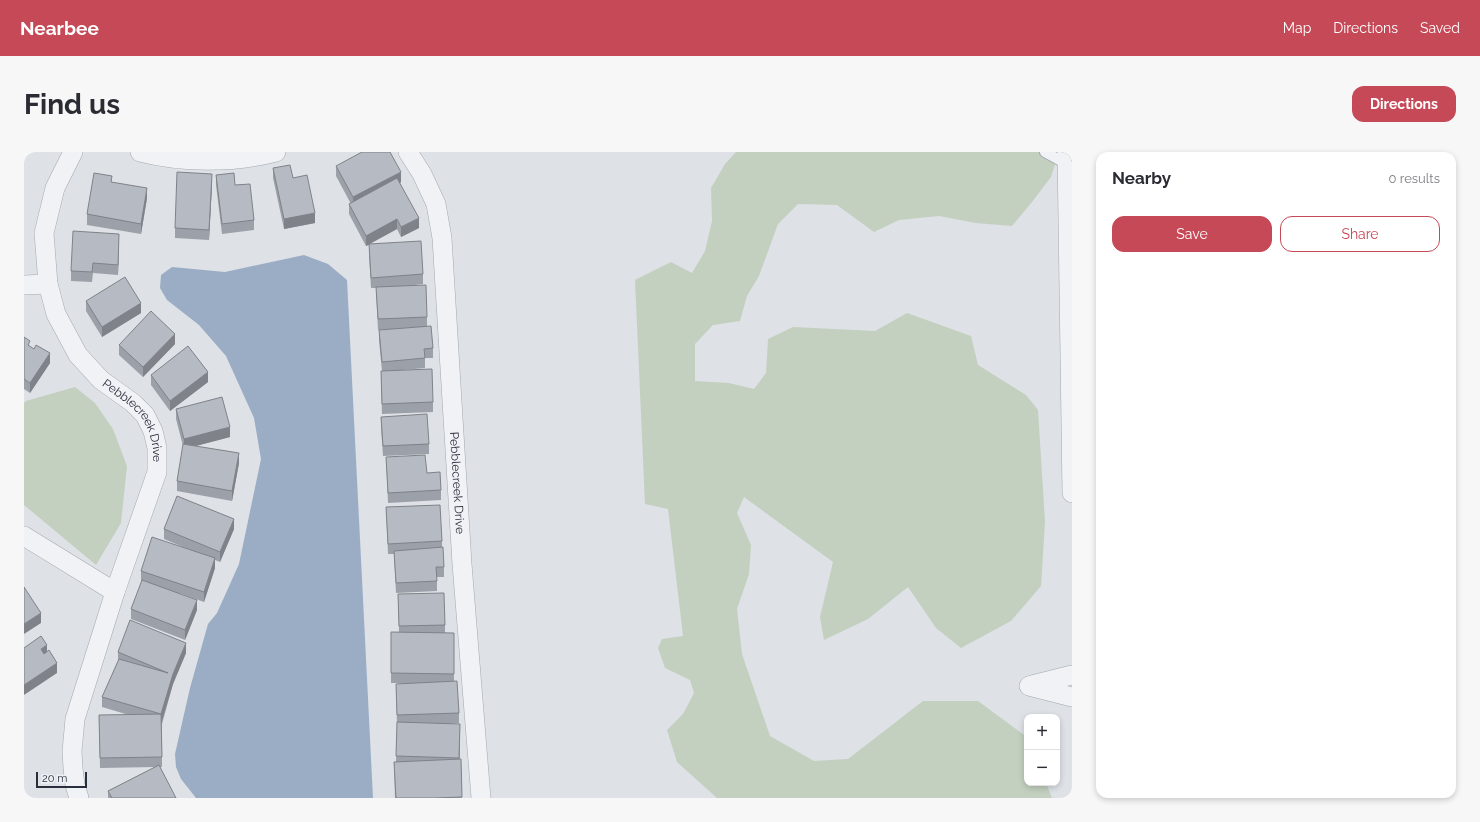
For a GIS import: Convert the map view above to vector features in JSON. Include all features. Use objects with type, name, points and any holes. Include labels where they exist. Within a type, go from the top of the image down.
[{"type":"street","name":"Pebblecreek Drive","points":[[73,152],[54,188],[44,233],[48,284],[56,314],[78,355],[101,380],[133,403],[145,415],[153,431],[157,448],[157,472],[115,592],[75,719],[72,750],[75,784],[79,798]]},
{"type":"street","points":[[140,152],[160,157],[187,159],[230,159],[276,152]]},
{"type":"street","name":"Pebblecreek Drive","points":[[408,152],[422,174],[436,204],[442,238],[462,564],[481,798]]},
{"type":"street","points":[[1067,158],[1072,493]]},
{"type":"street","points":[[24,285],[48,284]]},
{"type":"street","points":[[24,536],[115,592]]},
{"type":"street","points":[[1072,675],[1029,686],[1072,696]]},
{"type":"lane","points":[[1046,152],[1067,158]]},
{"type":"green space","points":[[736,152],[1059,152],[1051,177],[1012,226],[976,223],[939,216],[899,220],[874,232],[837,205],[798,204],[778,224],[759,276],[747,296],[740,321],[713,325],[695,344],[695,381],[729,383],[754,389],[766,373],[768,339],[793,327],[875,331],[907,313],[971,336],[978,365],[1026,395],[1038,410],[1045,522],[1041,586],[1011,621],[961,648],[936,628],[908,587],[868,619],[824,640],[820,617],[833,562],[744,497],[737,513],[751,545],[749,574],[737,609],[742,654],[770,736],[814,761],[848,759],[923,701],[978,701],[1024,735],[1024,786],[1047,786],[1052,798],[717,798],[677,762],[667,730],[683,714],[694,693],[690,680],[665,668],[658,648],[662,639],[683,636],[668,509],[645,504],[635,280],[671,262],[692,273],[705,251],[712,221],[711,188],[725,164]]},
{"type":"green space","points":[[75,387],[95,403],[113,429],[127,466],[121,523],[96,565],[24,505],[24,403],[26,401]]},
{"type":"water","points":[[304,255],[328,264],[347,280],[373,798],[196,798],[181,779],[176,767],[175,754],[190,688],[208,624],[217,613],[239,564],[261,459],[254,418],[226,356],[199,325],[167,300],[160,288],[161,275],[172,267],[225,272]]},
{"type":"building","points":[[362,152],[390,152],[401,172],[353,197],[336,166]]},
{"type":"building","points":[[290,165],[293,178],[307,175],[315,213],[284,219],[273,168]]},
{"type":"building","points":[[177,172],[212,174],[209,230],[175,228]]},
{"type":"building","points":[[94,173],[112,176],[111,182],[147,188],[141,224],[87,214]]},
{"type":"building","points":[[234,173],[235,185],[250,184],[254,220],[222,224],[216,175]]},
{"type":"building","points":[[397,178],[419,218],[401,227],[397,219],[366,236],[349,204]]},
{"type":"building","points":[[73,231],[119,234],[118,265],[93,263],[92,272],[71,271]]},
{"type":"building","points":[[421,241],[423,274],[371,278],[369,244]]},
{"type":"building","points":[[125,277],[141,303],[102,327],[86,301]]},
{"type":"building","points":[[426,285],[427,317],[378,319],[376,287]]},
{"type":"building","points":[[151,311],[175,334],[143,367],[119,345]]},
{"type":"building","points":[[431,326],[433,348],[424,349],[425,358],[382,362],[379,330]]},
{"type":"building","points":[[24,337],[30,341],[28,345],[34,349],[36,345],[50,353],[30,383],[24,379]]},
{"type":"building","points":[[188,346],[208,372],[170,401],[151,375]]},
{"type":"building","points":[[432,369],[433,402],[382,404],[381,371]]},
{"type":"building","points":[[222,397],[230,427],[184,439],[176,409]]},
{"type":"building","points":[[427,414],[429,444],[383,446],[381,417]]},
{"type":"building","points":[[183,444],[239,453],[232,491],[177,481]]},
{"type":"building","points":[[425,455],[427,473],[440,472],[441,490],[388,493],[386,457]]},
{"type":"building","points":[[177,496],[234,519],[220,552],[164,529]]},
{"type":"building","points":[[440,505],[442,541],[388,544],[386,507]]},
{"type":"building","points":[[152,537],[215,558],[204,592],[141,571]]},
{"type":"building","points":[[443,547],[444,567],[436,567],[437,581],[396,583],[394,551]]},
{"type":"building","points":[[142,580],[197,600],[185,630],[131,609]]},
{"type":"building","points":[[24,587],[41,613],[24,624]]},
{"type":"building","points":[[444,593],[445,625],[399,626],[398,594]]},
{"type":"building","points":[[130,620],[186,643],[173,674],[161,714],[102,697],[119,659],[168,673],[118,652]]},
{"type":"building","points":[[391,632],[454,633],[454,674],[391,673]]},
{"type":"building","points":[[41,636],[47,645],[41,649],[44,654],[49,650],[57,663],[24,685],[24,648]]},
{"type":"building","points":[[457,681],[459,713],[397,715],[396,684]]},
{"type":"building","points":[[161,714],[162,757],[100,758],[99,715]]},
{"type":"building","points":[[397,722],[460,724],[459,758],[396,756]]},
{"type":"building","points":[[461,759],[462,797],[396,798],[394,762]]},
{"type":"building","points":[[159,765],[176,798],[112,798],[108,791]]}]
